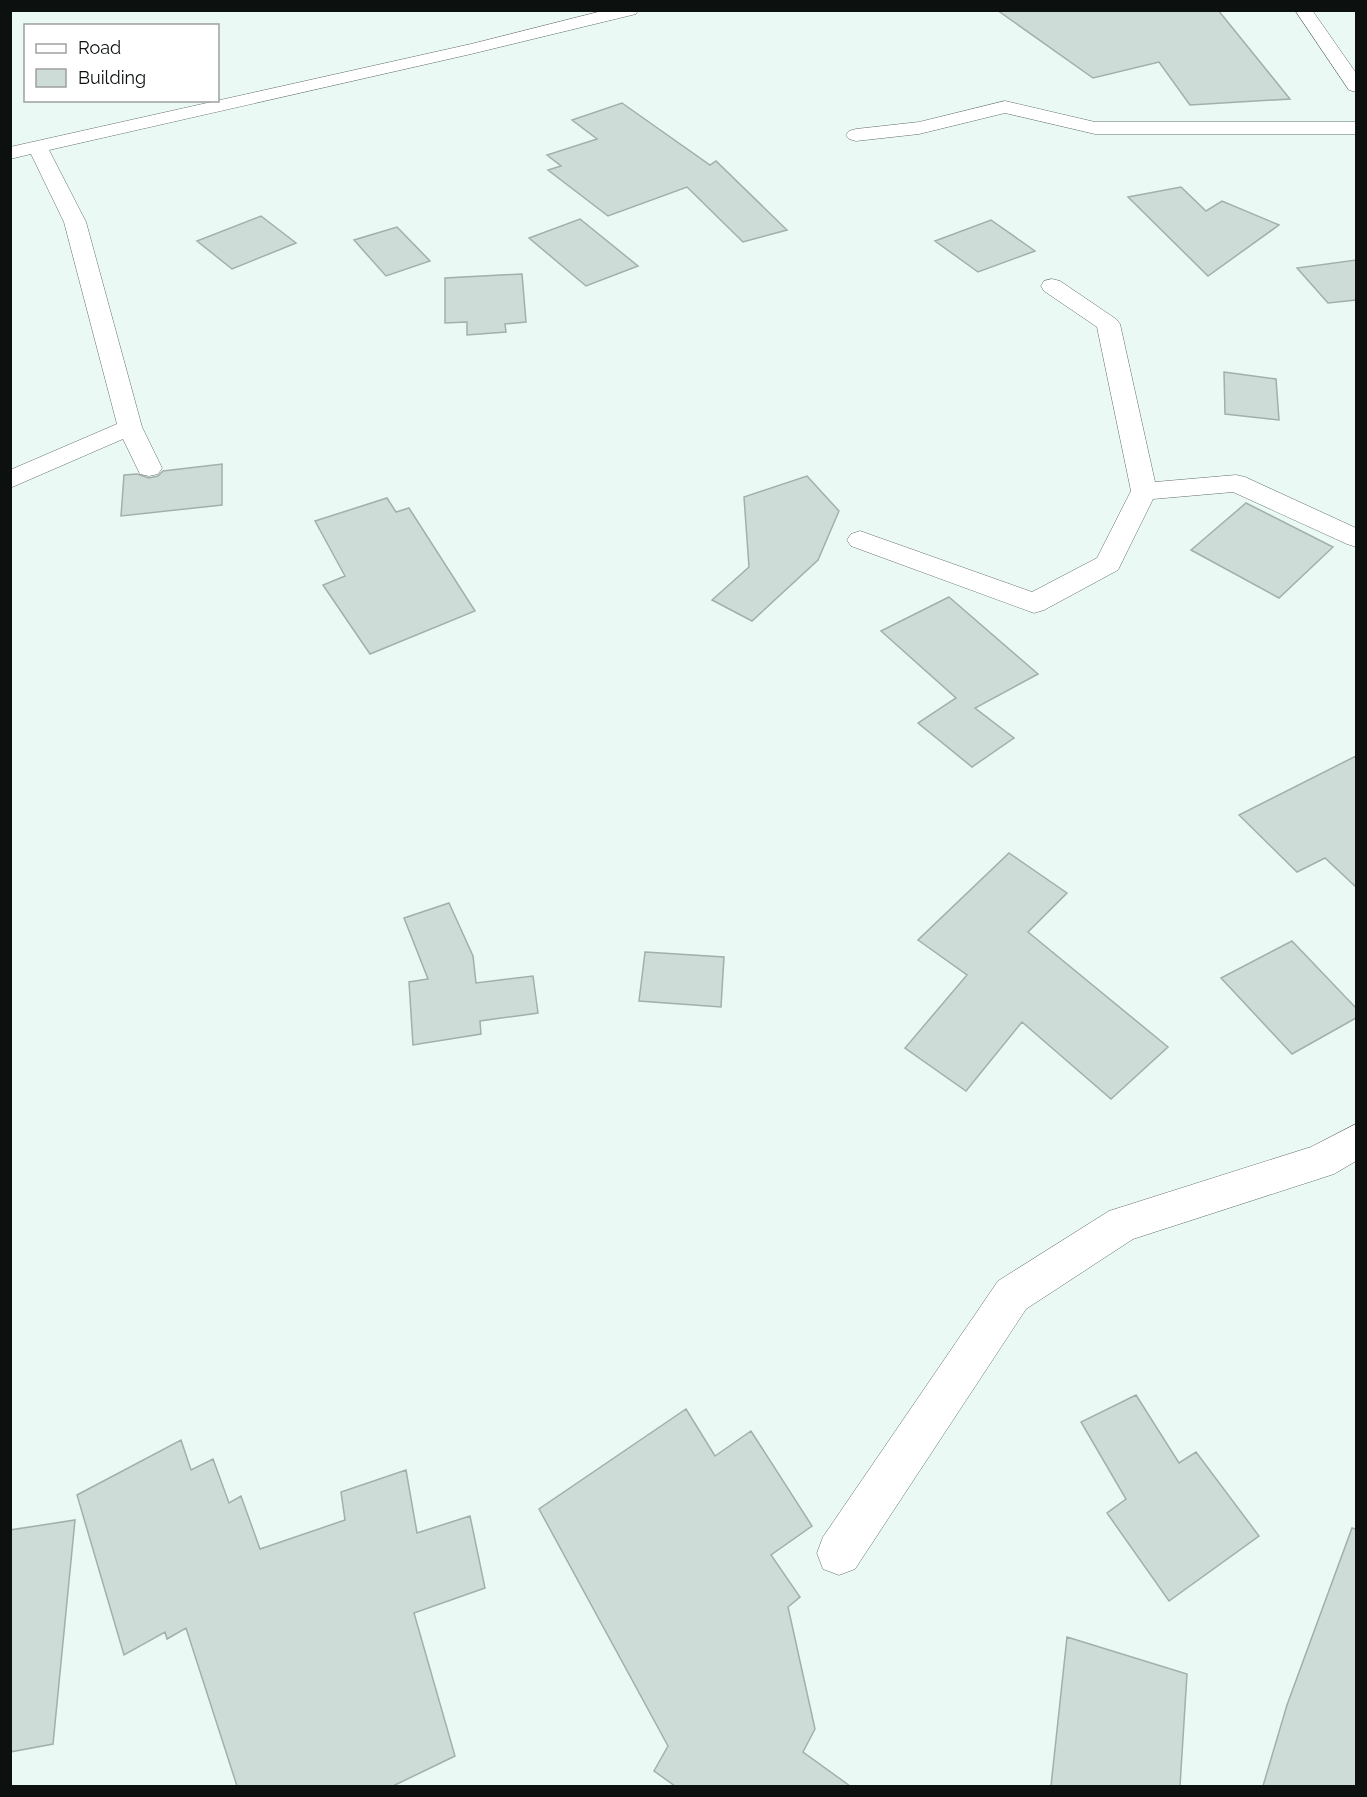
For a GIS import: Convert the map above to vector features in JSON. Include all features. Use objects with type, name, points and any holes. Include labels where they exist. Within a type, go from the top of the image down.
[{"type":"street","points":[[10,153],[459,52],[630,10]]},
{"type":"street","points":[[1303,10],[1356,86]]},
{"type":"street","points":[[856,135],[920,128],[1005,107],[1095,128],[1356,128]]},
{"type":"street","points":[[38,147],[75,222],[130,427],[149,468]]},
{"type":"street","points":[[860,540],[1034,603],[1108,564],[1144,491],[1108,324],[1052,286]]},
{"type":"street","points":[[10,480],[130,427]]},
{"type":"street","points":[[1144,491],[1236,483],[1356,538]]},
{"type":"street","points":[[839,1553],[1012,1295],[1123,1224],[1321,1162],[1356,1141]]},
{"type":"building","points":[[997,10],[1218,10],[1290,99],[1190,105],[1159,62],[1093,78]]},
{"type":"building","points":[[622,103],[710,165],[716,161],[787,230],[743,242],[687,187],[608,216],[548,170],[561,166],[547,155],[597,139],[572,120]]},
{"type":"building","points":[[1181,187],[1206,211],[1222,201],[1279,225],[1208,276],[1128,197]]},
{"type":"building","points":[[261,216],[296,243],[232,269],[197,241]]},
{"type":"building","points":[[580,219],[638,266],[586,286],[529,238]]},
{"type":"building","points":[[991,220],[1035,251],[978,272],[935,241]]},
{"type":"building","points":[[397,227],[430,261],[386,276],[354,240]]},
{"type":"building","points":[[1356,260],[1356,300],[1328,303],[1297,268]]},
{"type":"building","points":[[522,274],[526,322],[505,324],[506,332],[467,335],[467,322],[445,323],[445,278]]},
{"type":"building","points":[[1224,372],[1276,379],[1279,420],[1225,414]]},
{"type":"building","points":[[222,464],[222,505],[121,516],[124,475],[137,474],[149,478],[158,476],[163,471]]},
{"type":"building","points":[[807,476],[839,511],[818,560],[752,621],[712,600],[749,567],[744,497]]},
{"type":"building","points":[[387,498],[396,512],[409,508],[475,611],[370,654],[323,585],[345,576],[315,521]]},
{"type":"building","points":[[1246,503],[1333,547],[1279,598],[1191,550]]},
{"type":"building","points":[[949,597],[1038,674],[975,708],[1014,738],[972,767],[918,723],[956,698],[881,631]]},
{"type":"building","points":[[1356,756],[1356,887],[1325,858],[1297,872],[1239,815]]},
{"type":"building","points":[[1009,853],[1067,893],[1028,932],[1168,1047],[1111,1099],[1022,1022],[966,1091],[905,1048],[967,975],[918,940]]},
{"type":"building","points":[[449,903],[473,956],[476,983],[533,976],[538,1013],[480,1021],[481,1034],[413,1045],[409,982],[428,979],[404,918]]},
{"type":"building","points":[[1292,941],[1356,1008],[1356,1018],[1292,1054],[1221,978]]},
{"type":"building","points":[[645,952],[724,957],[721,1007],[639,1001]]},
{"type":"building","points":[[1136,1395],[1179,1463],[1196,1452],[1259,1536],[1169,1601],[1107,1513],[1126,1499],[1081,1422]]},
{"type":"building","points":[[686,1409],[715,1456],[751,1431],[812,1526],[771,1555],[800,1597],[788,1607],[815,1729],[803,1752],[850,1786],[675,1786],[654,1771],[668,1746],[539,1509]]},
{"type":"building","points":[[181,1440],[191,1470],[213,1459],[229,1503],[241,1496],[260,1549],[345,1520],[341,1492],[406,1470],[417,1533],[470,1516],[485,1588],[414,1613],[455,1756],[393,1786],[237,1786],[186,1628],[167,1639],[165,1632],[124,1655],[77,1495]]},
{"type":"building","points":[[75,1520],[53,1744],[10,1752],[10,1530]]},
{"type":"building","points":[[1352,1528],[1356,1529],[1356,1786],[1263,1786],[1287,1705]]},
{"type":"building","points":[[1067,1637],[1187,1674],[1180,1786],[1051,1786]]}]
